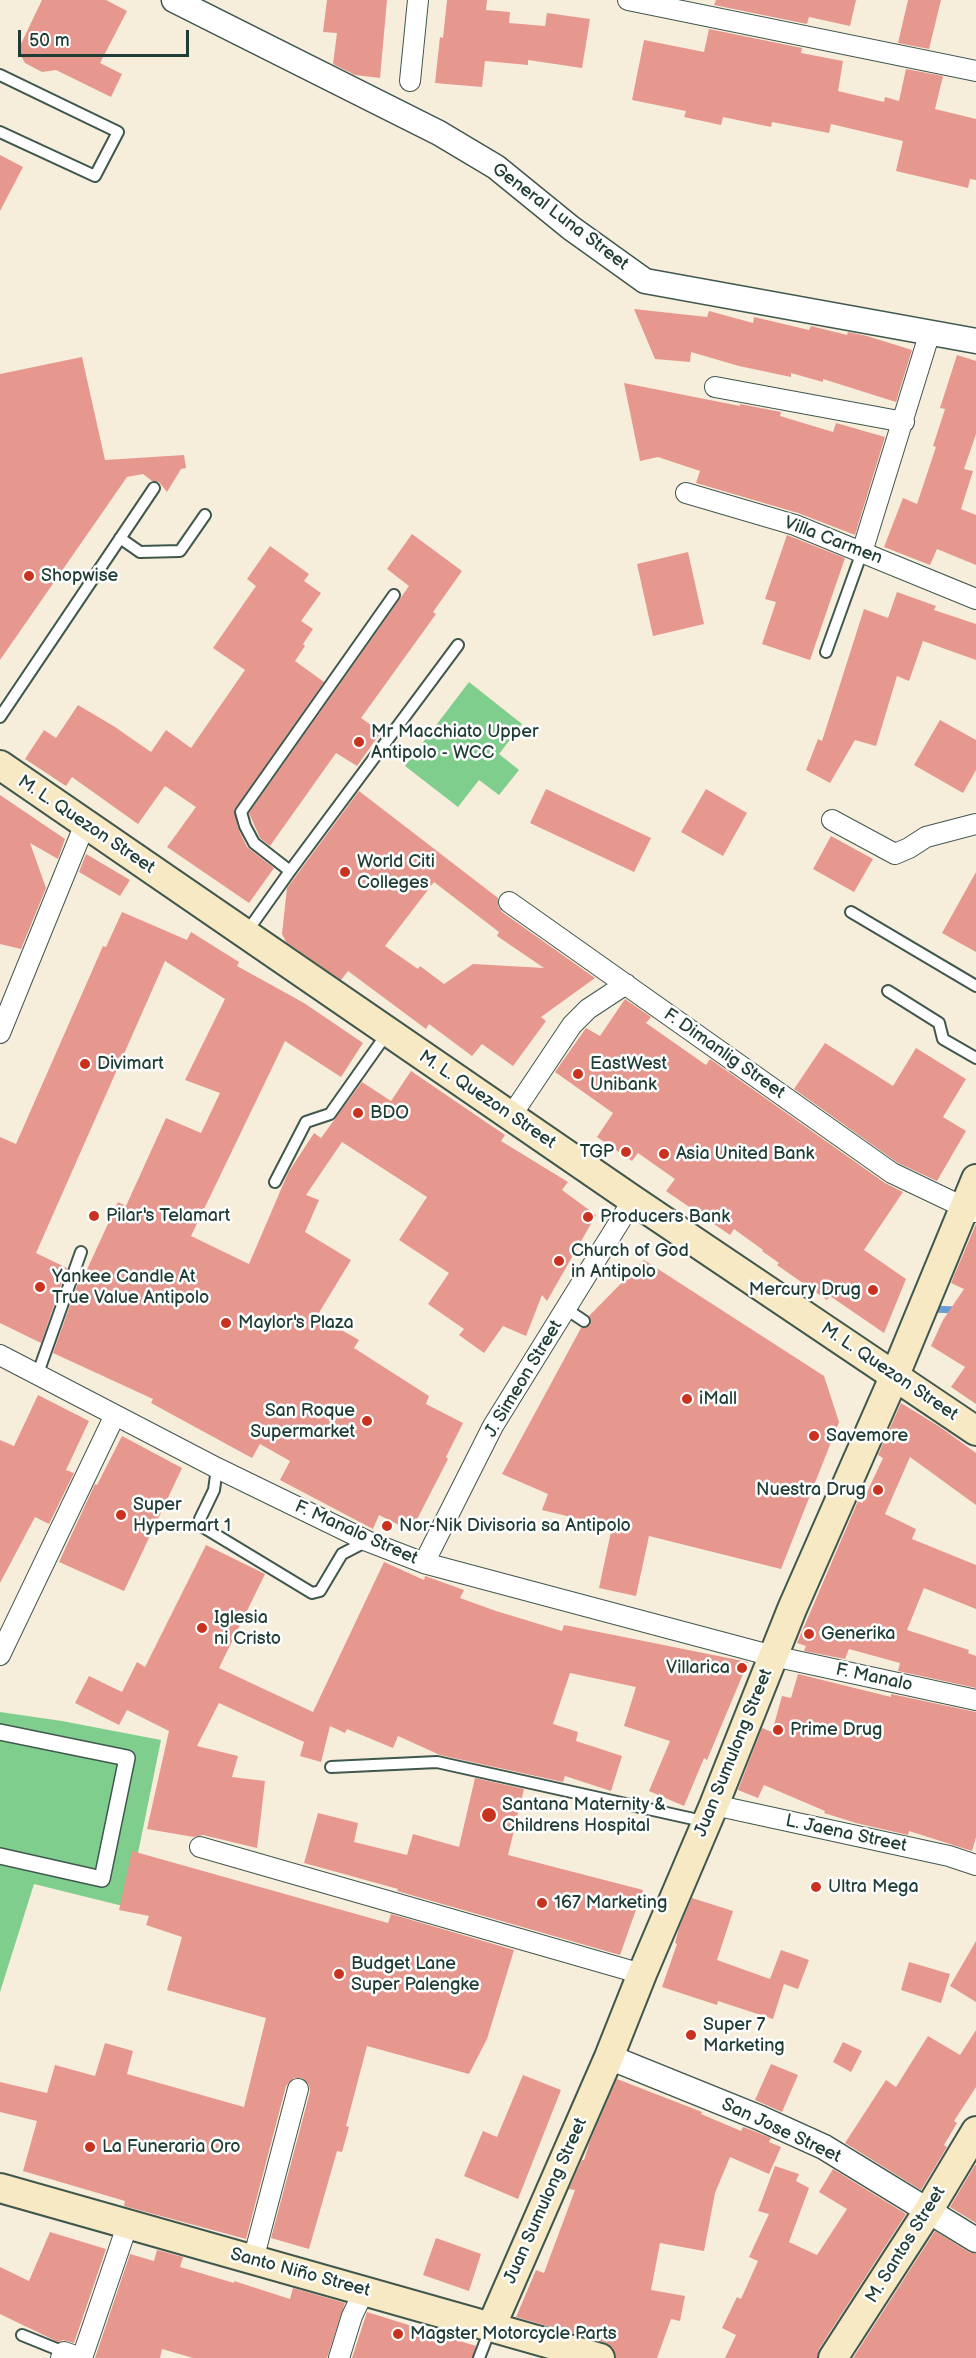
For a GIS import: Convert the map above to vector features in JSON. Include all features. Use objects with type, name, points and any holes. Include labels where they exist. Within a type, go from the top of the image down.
[{"type":"main road","name":"M. L. Quezon Street","points":[[0,765],[633,1200],[976,1431]]},
{"type":"main road","name":"Juan Sumulong Street","points":[[491,2327],[609,2057],[711,1813],[773,1656],[894,1375],[970,1210],[976,1179]]},
{"type":"main road","name":"M. Santos Street","points":[[833,2358],[928,2211],[976,2131]]},
{"type":"main road","name":"Santo Niño Street","points":[[0,2188],[600,2358]]},
{"type":"street","name":"General Luna Street","points":[[174,0],[410,118],[496,167],[571,228],[645,281],[976,342]]},
{"type":"street","points":[[410,81],[418,0]]},
{"type":"street","points":[[628,0],[976,71]]},
{"type":"street","points":[[862,552],[930,332]]},
{"type":"street","points":[[715,387],[904,422]]},
{"type":"street","name":"Villa Carmen","points":[[686,493],[795,525],[976,598]]},
{"type":"street","points":[[832,820],[895,854],[926,837],[976,824]]},
{"type":"street","points":[[0,1033],[85,824]]},
{"type":"street","name":"F. Dimanlig Street","points":[[508,902],[892,1173],[970,1210]]},
{"type":"street","points":[[511,1116],[572,1025],[588,1009],[626,984]]},
{"type":"street","name":"J. Simeon Street","points":[[424,1563],[494,1426],[633,1200]]},
{"type":"street","name":"F. Manalo Street","points":[[0,1355],[217,1468],[367,1541],[424,1563],[773,1656]]},
{"type":"street","points":[[0,1655],[115,1415]]},
{"type":"street","name":"F. Manalo","points":[[773,1656],[976,1700]]},
{"type":"street","points":[[0,1732],[127,1758],[102,1879],[0,1856]]},
{"type":"street","name":"L. Jaena Street","points":[[711,1813],[949,1856],[976,1865]]},
{"type":"street","points":[[200,1846],[642,1974]]},
{"type":"street","name":"San Jose Street","points":[[609,2057],[760,2118],[824,2147],[976,2240]]},
{"type":"street","points":[[253,2260],[298,2089]]},
{"type":"street","points":[[72,2356],[128,2226]]},
{"type":"street","points":[[339,2358],[352,2316],[364,2291]]},
{"type":"lane","points":[[0,75],[118,132],[95,176],[0,132]]},
{"type":"lane","points":[[0,717],[4,703],[154,488]]},
{"type":"lane","points":[[120,538],[140,552],[180,551],[205,515]]},
{"type":"lane","points":[[826,652],[862,552]]},
{"type":"lane","points":[[290,871],[254,843],[245,826],[242,812],[394,595]]},
{"type":"lane","points":[[246,933],[458,645]]},
{"type":"lane","points":[[851,912],[976,986]]},
{"type":"lane","points":[[888,991],[939,1023],[943,1039],[976,1058]]},
{"type":"lane","points":[[275,1182],[306,1122],[330,1114],[388,1032]]},
{"type":"lane","points":[[38,1373],[81,1252]]},
{"type":"lane","points":[[566,1309],[584,1321]]},
{"type":"lane","points":[[217,1468],[214,1490],[200,1519],[204,1527],[312,1593],[320,1592],[342,1554],[367,1541]]},
{"type":"lane","points":[[331,1767],[437,1762],[711,1813]]},
{"type":"lane","points":[[479,2358],[491,2327]]},
{"type":"lane","points":[[22,2335],[72,2356]]},
{"type":"green space","points":[[469,682],[522,724],[499,754],[519,770],[499,795],[479,780],[458,807],[405,766]]},
{"type":"green space","points":[[0,1712],[161,1740],[127,1907],[34,1884],[0,1992]]},
{"type":"building","points":[[42,0],[106,0],[127,11],[100,63],[122,74],[111,97],[56,70],[42,72],[25,63],[18,50]]},
{"type":"building","points":[[327,0],[387,0],[380,78],[355,75],[333,64],[337,33],[323,32]]},
{"type":"building","points":[[447,0],[487,0],[486,10],[510,12],[509,23],[545,26],[547,13],[590,19],[582,68],[528,60],[528,65],[485,61],[482,87],[435,83]]},
{"type":"building","points":[[716,0],[856,0],[850,26],[809,17],[807,24],[714,5]]},
{"type":"building","points":[[908,0],[941,0],[929,49],[898,43]]},
{"type":"building","points":[[709,29],[802,48],[801,53],[843,61],[838,91],[884,102],[885,97],[899,101],[906,69],[943,76],[935,109],[976,119],[976,180],[970,179],[968,188],[896,171],[903,141],[831,124],[829,133],[772,122],[771,127],[723,117],[721,125],[684,117],[686,111],[632,100],[644,40],[704,52]]},
{"type":"building","points":[[0,155],[23,167],[0,211]]},
{"type":"building","points":[[634,309],[707,317],[709,311],[753,323],[754,317],[809,330],[811,326],[847,335],[848,332],[912,350],[896,402],[823,379],[823,382],[791,373],[791,377],[739,366],[691,352],[690,362],[655,359]]},
{"type":"building","points":[[957,355],[976,361],[976,434],[964,469],[973,471],[961,509],[976,515],[976,565],[937,549],[930,565],[884,547],[903,498],[917,504],[936,447],[933,446],[945,409],[940,408]]},
{"type":"building","name":"Shopwise","points":[[82,357],[105,460],[184,455],[186,468],[181,469],[167,492],[159,482],[152,481],[143,474],[127,477],[0,660],[0,374]]},
{"type":"building","points":[[624,383],[781,412],[780,416],[833,432],[836,423],[885,437],[855,535],[798,513],[696,483],[700,471],[658,457],[640,461]]},
{"type":"building","points":[[412,534],[462,571],[433,612],[436,614],[361,718],[381,732],[357,766],[336,753],[270,846],[260,838],[249,813],[409,586],[387,569]]},
{"type":"building","points":[[787,535],[845,558],[810,660],[762,644],[776,602],[765,599]]},
{"type":"building","points":[[270,546],[309,574],[304,581],[321,593],[301,621],[313,629],[295,661],[324,682],[234,810],[238,828],[247,847],[274,868],[249,903],[167,847],[196,807],[165,786],[138,824],[72,777],[66,786],[25,759],[44,730],[56,738],[78,705],[151,752],[166,730],[191,748],[245,670],[213,648],[256,586],[247,579]]},
{"type":"building","points":[[688,552],[704,624],[653,636],[637,564]]},
{"type":"building","points":[[897,592],[936,606],[934,610],[976,624],[976,660],[923,641],[909,681],[897,676],[876,746],[855,740],[830,783],[806,770],[818,739],[822,741],[864,609],[888,618]]},
{"type":"building","points":[[940,720],[976,740],[976,770],[963,793],[914,765]]},
{"type":"building","points":[[546,789],[651,838],[634,872],[530,823]]},
{"type":"building","points":[[706,789],[747,813],[723,856],[681,832]]},
{"type":"building","points":[[359,791],[498,898],[498,906],[502,912],[595,978],[541,1017],[546,1021],[513,1066],[482,1044],[472,1056],[429,1024],[426,1029],[348,971],[341,980],[286,942],[282,934],[287,888]],"holes":[[[434,882],[499,932],[497,936],[544,968],[473,964],[444,984],[420,966],[418,969],[385,946]]]},
{"type":"building","points":[[0,795],[65,839],[58,859],[30,843],[46,888],[21,949],[0,944]]},
{"type":"building","points":[[831,836],[873,859],[854,892],[813,869]]},
{"type":"building","points":[[86,854],[130,880],[120,896],[79,872]]},
{"type":"building","points":[[976,872],[976,952],[942,933]]},
{"type":"building","points":[[122,912],[187,940],[191,932],[239,962],[237,966],[304,1003],[363,1043],[341,1077],[285,1041],[191,1236],[249,1264],[288,1173],[314,1133],[321,1138],[362,1082],[391,1101],[411,1071],[505,1135],[501,1141],[568,1182],[562,1190],[596,1215],[547,1301],[542,1295],[526,1336],[503,1326],[484,1353],[459,1335],[464,1329],[428,1304],[449,1273],[399,1240],[427,1197],[342,1142],[306,1195],[319,1200],[305,1232],[351,1260],[317,1316],[359,1340],[354,1348],[429,1396],[426,1404],[463,1423],[446,1457],[448,1459],[411,1531],[379,1515],[373,1529],[280,1480],[290,1461],[260,1444],[252,1458],[151,1403],[153,1399],[53,1353],[81,1275],[84,1276],[118,1202],[126,1206],[166,1118],[201,1133],[220,1093],[185,1080],[225,999],[165,961],[36,1253],[67,1268],[41,1343],[0,1323],[0,1137],[16,1144],[103,946],[106,947]]},
{"type":"building","points":[[625,999],[651,1017],[646,1023],[706,1065],[710,1059],[885,1183],[903,1192],[864,1250],[906,1279],[884,1333],[830,1296],[827,1300],[777,1265],[779,1263],[734,1229],[730,1235],[666,1191],[675,1179],[638,1153],[632,1161],[597,1137],[613,1113],[555,1072],[586,1028],[600,1036]]},
{"type":"building","points":[[825,1043],[893,1086],[916,1048],[966,1079],[943,1117],[966,1131],[937,1181],[898,1163],[794,1089]]},
{"type":"building","points":[[976,1224],[976,1404],[951,1387],[965,1367],[931,1346],[943,1320],[964,1289],[951,1283]]},
{"type":"building","name":"iMall","points":[[644,1260],[824,1376],[839,1422],[781,1569],[649,1536],[636,1596],[599,1588],[612,1527],[542,1510],[548,1494],[502,1474],[581,1328],[590,1326],[589,1316]]},
{"type":"building","points":[[38,1395],[89,1421],[66,1470],[74,1473],[49,1524],[35,1517],[0,1583],[0,1440],[14,1446]]},
{"type":"building","points":[[901,1403],[976,1453],[976,1505],[910,1457],[885,1514],[916,1529],[912,1539],[976,1565],[976,1609],[924,1588],[907,1630],[969,1650],[968,1653],[976,1656],[976,1688],[898,1671],[900,1663],[849,1649],[845,1659],[804,1651],[806,1646],[797,1643],[858,1501],[862,1503],[883,1458],[878,1455]]},
{"type":"building","name":"Super Hypermart 1","points":[[122,1436],[182,1468],[124,1591],[59,1562],[95,1484],[97,1485]]},
{"type":"building","points":[[206,1545],[265,1574],[219,1668],[313,1712],[384,1562],[424,1580],[425,1576],[464,1590],[460,1598],[562,1631],[564,1625],[748,1662],[707,1760],[704,1758],[684,1806],[649,1791],[670,1741],[624,1726],[636,1687],[570,1673],[553,1724],[578,1732],[576,1741],[622,1756],[611,1791],[565,1776],[563,1782],[440,1755],[398,1736],[393,1748],[347,1729],[345,1733],[330,1726],[321,1762],[300,1756],[304,1742],[219,1703],[197,1746],[238,1756],[232,1777],[265,1781],[257,1848],[203,1835],[194,1837],[147,1829],[169,1731],[127,1710],[119,1725],[75,1703],[89,1676],[122,1692],[137,1662],[145,1667]]},
{"type":"building","points":[[798,1674],[891,1697],[891,1694],[976,1712],[976,1837],[972,1851],[909,1831],[908,1835],[824,1813],[825,1811],[764,1785],[758,1798],[738,1790],[762,1728],[772,1732],[782,1696],[791,1698]]},
{"type":"building","points":[[475,1778],[524,1789],[508,1855],[643,1890],[620,1955],[304,1863],[318,1813],[358,1823],[354,1842],[407,1855],[413,1834],[459,1847]]},
{"type":"building","points":[[132,1851],[388,1923],[391,1914],[514,1950],[487,2039],[469,2074],[367,2046],[346,2126],[349,2127],[342,2152],[337,2151],[309,2249],[271,2238],[310,2092],[309,2085],[302,2078],[294,2078],[286,2086],[246,2239],[124,2206],[125,2201],[23,2171],[37,2121],[0,2112],[0,2082],[47,2093],[55,2065],[95,2076],[105,2043],[133,2051],[127,2074],[244,2107],[266,2018],[167,1990],[182,1937],[146,1925],[149,1916],[119,1910]]},
{"type":"building","points":[[692,1898],[733,1911],[717,1960],[770,1979],[781,1950],[809,1960],[798,1989],[784,1984],[773,2019],[718,2001],[717,2005],[662,1987],[677,1944],[675,1943],[679,1928]]},
{"type":"building","points":[[976,1941],[976,2002],[950,1986]]},
{"type":"building","points":[[909,1962],[950,1974],[941,2003],[901,1990]]},
{"type":"building","points":[[976,2030],[976,2087],[954,2121],[957,2123],[944,2145],[947,2147],[921,2190],[845,2143],[886,2080],[896,2087],[928,2036],[960,2055]]},
{"type":"building","points":[[843,2042],[862,2051],[851,2072],[833,2062]]},
{"type":"building","points":[[771,2064],[798,2075],[782,2112],[755,2100]]},
{"type":"building","points":[[523,2075],[561,2090],[518,2199],[464,2176],[483,2131],[497,2137]]},
{"type":"building","points":[[617,2079],[702,2112],[701,2114],[741,2131],[743,2127],[771,2138],[769,2142],[781,2147],[769,2174],[730,2157],[715,2193],[704,2251],[660,2243],[651,2290],[685,2296],[680,2321],[671,2319],[657,2358],[616,2358],[612,2347],[604,2342],[516,2317],[536,2270],[544,2273],[575,2190],[569,2189],[584,2160]]},
{"type":"building","points":[[976,2165],[976,2223],[950,2207]]},
{"type":"building","points":[[775,2166],[799,2174],[796,2181],[809,2188],[789,2242],[817,2255],[847,2209],[819,2192],[833,2169],[906,2214],[819,2349],[817,2358],[725,2358],[736,2335],[722,2328],[737,2297],[741,2299],[758,2261],[749,2257],[769,2214],[758,2211]]},
{"type":"building","points":[[935,2231],[976,2254],[976,2358],[853,2358]]},
{"type":"building","points":[[50,2232],[106,2249],[74,2343],[63,2340],[58,2342],[0,2314],[0,2267],[29,2281]]},
{"type":"building","points":[[436,2238],[481,2254],[469,2291],[423,2275]]},
{"type":"building","points":[[157,2250],[183,2257],[180,2267],[290,2299],[293,2288],[345,2303],[327,2358],[193,2358],[162,2349],[160,2358],[95,2358],[130,2254],[154,2261]]},
{"type":"building","points":[[367,2312],[476,2346],[472,2358],[352,2358]]},
{"type":"waterway","points":[[933,1309],[976,1311]]},
{"type":"place","name":"Shopwise","points":[[29,576]]},
{"type":"place","name":"Mr Macchiato Upper Antipolo - WCC","points":[[359,742]]},
{"type":"place","name":"World Citi Colleges","points":[[345,872]]},
{"type":"place","name":"Divimart","points":[[85,1064]]},
{"type":"place","name":"EastWest Unibank","points":[[578,1074]]},
{"type":"place","name":"BDO","points":[[358,1113]]},
{"type":"place","name":"TGP","points":[[626,1152]]},
{"type":"place","name":"Asia United Bank","points":[[664,1154]]},
{"type":"place","name":"Pilar's Telamart","points":[[94,1216]]},
{"type":"place","name":"Producers Bank","points":[[588,1217]]},
{"type":"place","name":"Church of God in Antipolo","points":[[559,1261]]},
{"type":"place","name":"Yankee Candle At True Value Antipolo","points":[[40,1287]]},
{"type":"place","name":"Mercury Drug","points":[[873,1290]]},
{"type":"place","name":"Maylor's Plaza","points":[[226,1323]]},
{"type":"place","name":"iMall","points":[[687,1399]]},
{"type":"place","name":"San Roque Supermarket","points":[[367,1421]]},
{"type":"place","name":"Savemore","points":[[814,1436]]},
{"type":"place","name":"Nuestra Drug","points":[[878,1490]]},
{"type":"place","name":"Super Hypermart 1","points":[[121,1515]]},
{"type":"place","name":"Nor-Nik Divisoria sa Antipolo","points":[[387,1526]]},
{"type":"place","name":"Iglesia ni Cristo","points":[[202,1628]]},
{"type":"place","name":"Generika","points":[[809,1634]]},
{"type":"place","name":"Villarica","points":[[742,1668]]},
{"type":"place","name":"Prime Drug","points":[[778,1730]]},
{"type":"place","name":"Santana Maternity & Childrens Hospital","points":[[489,1815]]},
{"type":"place","name":"Ultra Mega","points":[[816,1887]]},
{"type":"place","name":"167 Marketing","points":[[542,1903]]},
{"type":"place","name":"Budget Lane Super Palengke","points":[[339,1974]]},
{"type":"place","name":"Super 7 Marketing","points":[[691,2035]]},
{"type":"place","name":"La Funeraria Oro","points":[[90,2147]]},
{"type":"place","name":"Magster Motorcycle Parts","points":[[398,2334]]}]
